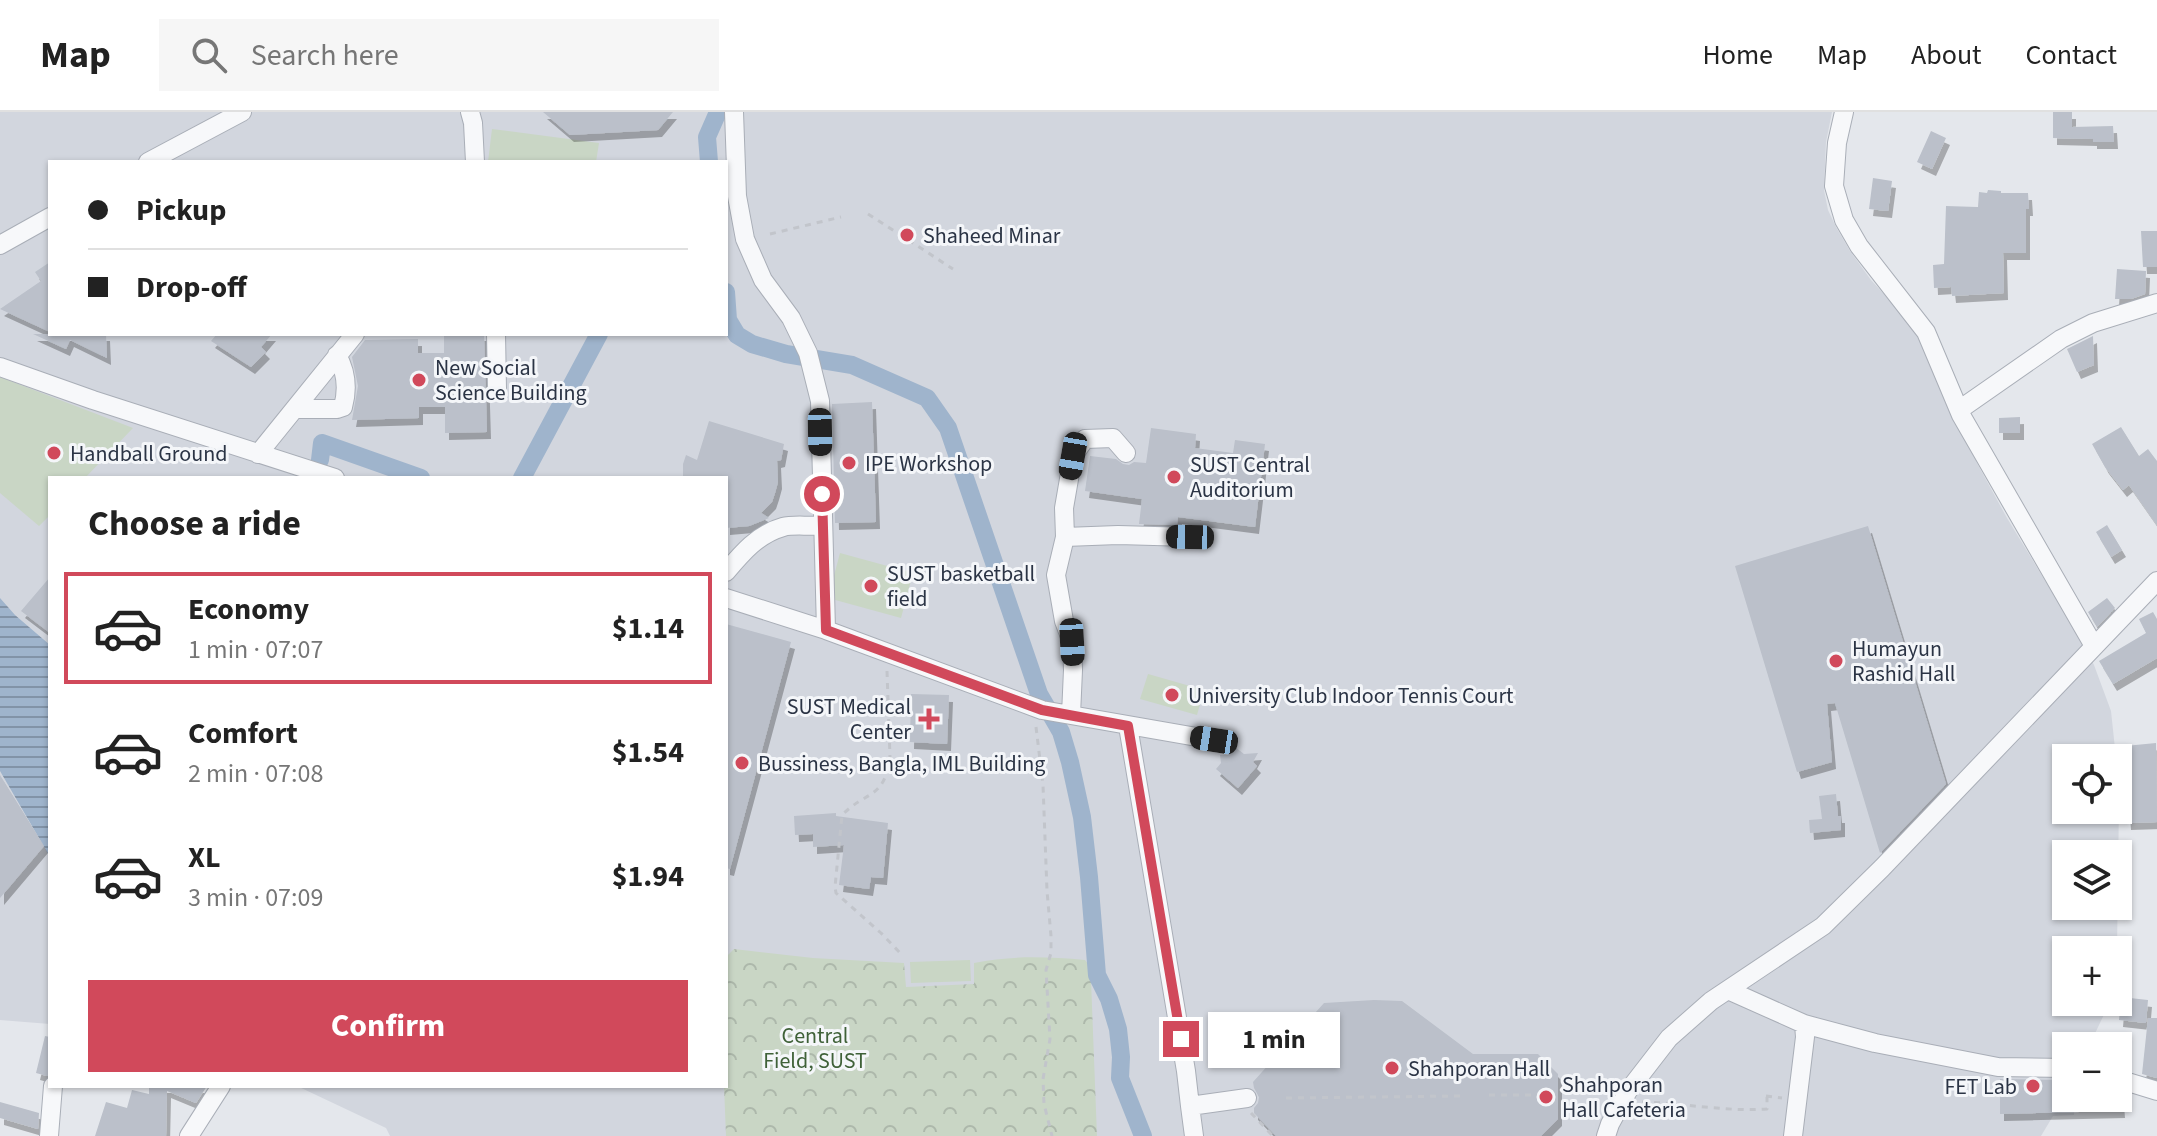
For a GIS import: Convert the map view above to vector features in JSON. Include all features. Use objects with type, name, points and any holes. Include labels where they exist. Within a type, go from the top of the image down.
[{"type":"street","points":[[152,160],[242,112]]},
{"type":"street","points":[[470,112],[475,160]]},
{"type":"street","points":[[734,112],[737,196],[745,239],[763,280],[791,318],[808,353],[820,401],[826,630]]},
{"type":"street","points":[[1844,112],[1837,143],[1834,186],[1844,220],[1859,246],[1926,332],[1959,410],[2094,646]]},
{"type":"street","points":[[0,245],[48,218]]},
{"type":"street","points":[[1959,410],[2061,339],[2093,323],[2157,303]]},
{"type":"street","points":[[258,454],[353,336]]},
{"type":"street","points":[[496,336],[497,389]]},
{"type":"street","points":[[296,409],[343,407],[345,370],[337,355]]},
{"type":"street","points":[[0,367],[258,454],[302,473],[322,476]]},
{"type":"street","points":[[1051,711],[1073,670],[1072,642],[1064,621],[1056,575],[1065,537],[1064,508],[1073,456],[1085,439],[1113,438],[1126,453]]},
{"type":"street","points":[[728,570],[750,544],[784,527],[823,525]]},
{"type":"street","points":[[1065,537],[1190,537]]},
{"type":"street","points":[[1606,1136],[1628,1091],[1669,1038],[1711,1001],[1823,926],[2157,581]]},
{"type":"street","points":[[728,599],[826,630],[1051,711],[1214,740]]},
{"type":"street","points":[[1128,726],[1186,1071],[1194,1136]]},
{"type":"street","points":[[1728,990],[1804,1024],[1875,1043],[1998,1067],[2052,1068]]},
{"type":"street","points":[[1793,1136],[1804,1024]]},
{"type":"street","points":[[2132,1083],[2157,1091]]},
{"type":"street","points":[[49,1136],[53,1088]]},
{"type":"street","points":[[189,1136],[220,1088]]},
{"type":"street","points":[[1190,1106],[1247,1098]]},
{"type":"path","points":[[868,214],[953,269]]},
{"type":"path","points":[[770,234],[841,217]]},
{"type":"path","points":[[887,653],[888,769],[878,790],[842,815],[835,887],[836,893],[903,956]]},
{"type":"path","points":[[1051,711],[1043,785],[1051,936],[1051,953],[1046,970],[1050,1039],[1043,1079],[1044,1104],[1052,1136]]},
{"type":"path","points":[[1489,1095],[1535,1095]]},
{"type":"path","points":[[1286,1098],[1461,1096]]},
{"type":"path","points":[[1622,1102],[1763,1110],[1767,1109],[1767,1097]]},
{"type":"path","points":[[1247,1098],[1249,1111],[1273,1136]]},
{"type":"shaded area","points":[[0,112],[1832,112],[1826,142],[1824,190],[1828,210],[1850,251],[1871,280],[1915,328],[1978,465],[2081,640],[2111,711],[2115,744],[2052,744],[2052,824],[2119,824],[2118,840],[2052,840],[2052,920],[2118,920],[2117,936],[2052,936],[2052,1016],[2103,1016],[2096,1032],[2052,1032],[2052,1112],[2074,1112],[2074,1115],[2053,1116],[2041,1136],[390,1136],[386,1128],[301,1088],[728,1088],[728,476],[48,476],[48,1024],[0,1020]]},
{"type":"green space","points":[[492,129],[599,143],[596,160],[488,160]]},
{"type":"green space","name":"Handball Ground","points":[[0,377],[133,428],[87,476],[48,476],[48,517],[39,526],[0,493]]},
{"type":"green space","name":"SUST basketball field","points":[[840,553],[913,573],[901,618],[828,598]]},
{"type":"green space","name":"University Club Indoor Tennis Court","points":[[1148,674],[1204,690],[1197,715],[1140,699]]},
{"type":"green space","name":"Central Field, SUST","points":[[734,949],[813,958],[904,963],[906,987],[974,984],[974,963],[988,960],[1030,957],[1085,960],[1091,980],[1097,1136],[726,1136],[724,1088],[728,1088],[728,955]]},
{"type":"green space","points":[[970,960],[971,981],[911,983],[910,962]]},
{"type":"water","points":[[0,598],[48,643],[48,854],[0,771]]},
{"type":"building","points":[[543,112],[673,112],[658,130],[570,135]]},
{"type":"building","points":[[2053,112],[2072,112],[2072,127],[2113,126],[2114,142],[2053,138]]},
{"type":"building","points":[[1931,131],[1946,138],[1932,169],[1917,162]]},
{"type":"building","points":[[1873,178],[1892,181],[1888,211],[1869,209]]},
{"type":"building","points":[[1988,190],[2028,193],[2026,253],[2003,253],[2004,293],[1952,296],[1951,287],[1934,288],[1933,265],[1944,264],[1946,206],[1978,207],[1979,192],[1987,193]]},
{"type":"building","points":[[2141,231],[2157,231],[2157,267],[2143,267]]},
{"type":"building","points":[[48,263],[48,331],[0,309],[41,281],[35,272]]},
{"type":"building","points":[[2117,269],[2146,271],[2145,294],[2131,299],[2115,299]]},
{"type":"building","points":[[33,334],[106,336],[107,358],[70,340],[66,349]]},
{"type":"building","points":[[215,336],[270,336],[261,347],[266,352],[251,367],[211,341]]},
{"type":"building","name":"New Social Science Building","points":[[444,336],[484,336],[487,432],[445,433],[445,407],[419,407],[419,418],[352,420],[358,386],[352,357],[365,340],[418,339],[418,353],[444,353]]},
{"type":"building","points":[[2093,336],[2094,365],[2077,372],[2067,349]]},
{"type":"building","name":"IPE Workshop","points":[[872,402],[876,522],[835,523],[832,404]]},
{"type":"building","points":[[2020,417],[2020,433],[1999,433],[1999,418]]},
{"type":"building","points":[[709,421],[784,444],[781,460],[777,461],[778,482],[772,502],[761,513],[769,518],[749,526],[728,528],[728,476],[683,476],[686,455],[697,460]]},
{"type":"building","points":[[2121,427],[2139,456],[2148,449],[2157,461],[2157,525],[2129,485],[2123,490],[2092,444]]},
{"type":"building","name":"SUST Central Auditorium","points":[[1151,428],[1196,434],[1195,448],[1233,453],[1235,440],[1265,444],[1255,527],[1178,517],[1177,525],[1139,524],[1142,499],[1085,491],[1090,456],[1116,459],[1129,465],[1146,463]]},
{"type":"building","points":[[2107,525],[2122,550],[2111,557],[2096,532]]},
{"type":"building","name":"Humayun Rashid Hall","points":[[1868,526],[1946,784],[1880,853],[1835,703],[1827,704],[1832,762],[1797,772],[1735,566]]},
{"type":"building","points":[[48,579],[48,631],[21,611]]},
{"type":"building","points":[[2107,598],[2115,608],[2097,627],[2088,612]]},
{"type":"building","points":[[2153,612],[2157,619],[2157,658],[2113,684],[2099,661],[2146,633],[2139,619]]},
{"type":"building","name":"Bussiness, Bangla, IML Building","points":[[728,625],[791,642],[728,868]]},
{"type":"building","name":"SUST Medical Center","points":[[911,694],[949,695],[947,744],[910,742]]},
{"type":"building","points":[[2156,743],[2157,822],[2132,823],[2132,745]]},
{"type":"building","points":[[1235,747],[1244,754],[1258,753],[1253,762],[1257,766],[1238,788],[1216,769],[1221,763],[1220,755],[1227,755]]},
{"type":"building","points":[[0,775],[44,846],[0,898]]},
{"type":"building","points":[[1836,794],[1841,830],[1810,833],[1809,820],[1822,819],[1819,796]]},
{"type":"building","points":[[836,813],[836,816],[888,823],[883,878],[871,877],[869,889],[839,885],[844,845],[813,847],[813,834],[795,835],[794,816]]},
{"type":"building","points":[[2132,998],[2148,1000],[2146,1023],[2119,1020],[2119,1016],[2132,1016]]},
{"type":"building","name":"Shahporan Hall","points":[[1402,1001],[1473,1054],[1538,1054],[1558,1074],[1558,1119],[1541,1136],[1276,1136],[1254,1113],[1259,1097],[1253,1082],[1324,1003]]},
{"type":"building","points":[[2148,1018],[2157,1018],[2157,1078],[2142,1074]]},
{"type":"building","points":[[45,1036],[48,1037],[48,1076],[36,1073]]},
{"type":"building","name":"FET Lab","points":[[2000,1079],[2052,1080],[2052,1112],[2081,1112],[2000,1114]]},
{"type":"building","points":[[149,1088],[206,1088],[196,1103],[167,1091],[166,1136],[95,1136],[106,1102],[127,1108],[132,1090],[149,1094]]},
{"type":"building","points":[[0,1102],[39,1113],[38,1129],[0,1118]]},
{"type":"waterway","points":[[709,160],[707,137],[718,112]]},
{"type":"waterway","points":[[728,320],[737,335],[752,344],[786,354],[852,365],[927,398],[948,428],[1039,694],[1061,732],[1070,762],[1082,817],[1097,975],[1109,999],[1118,1029],[1120,1078],[1143,1136]]},
{"type":"waterway","points":[[523,476],[598,336]]},
{"type":"waterway","points":[[320,460],[322,443],[415,476]]},
{"type":"place","name":"Shaheed Minar","points":[[907,235]]},
{"type":"place","name":"New Social Science Building","points":[[419,380]]},
{"type":"place","name":"Handball Ground","points":[[54,453]]},
{"type":"place","name":"IPE Workshop","points":[[849,463]]},
{"type":"place","name":"SUST Central Auditorium","points":[[1174,477]]},
{"type":"place","name":"SUST basketball field","points":[[871,586]]},
{"type":"place","name":"Humayun Rashid Hall","points":[[1836,661]]},
{"type":"place","name":"University Club Indoor Tennis Court","points":[[1172,695]]},
{"type":"place","name":"SUST Medical Center","points":[[929,719]]},
{"type":"place","name":"Bussiness, Bangla, IML Building","points":[[742,763]]},
{"type":"place","name":"Shahporan Hall","points":[[1392,1068]]},
{"type":"place","name":"FET Lab","points":[[2033,1086]]},
{"type":"place","name":"Shahporan Hall Cafeteria","points":[[1546,1097]]},
{"type":"route","points":[[822,494],[826,630],[1042,710],[1128,726],[1181,1039]]}]
